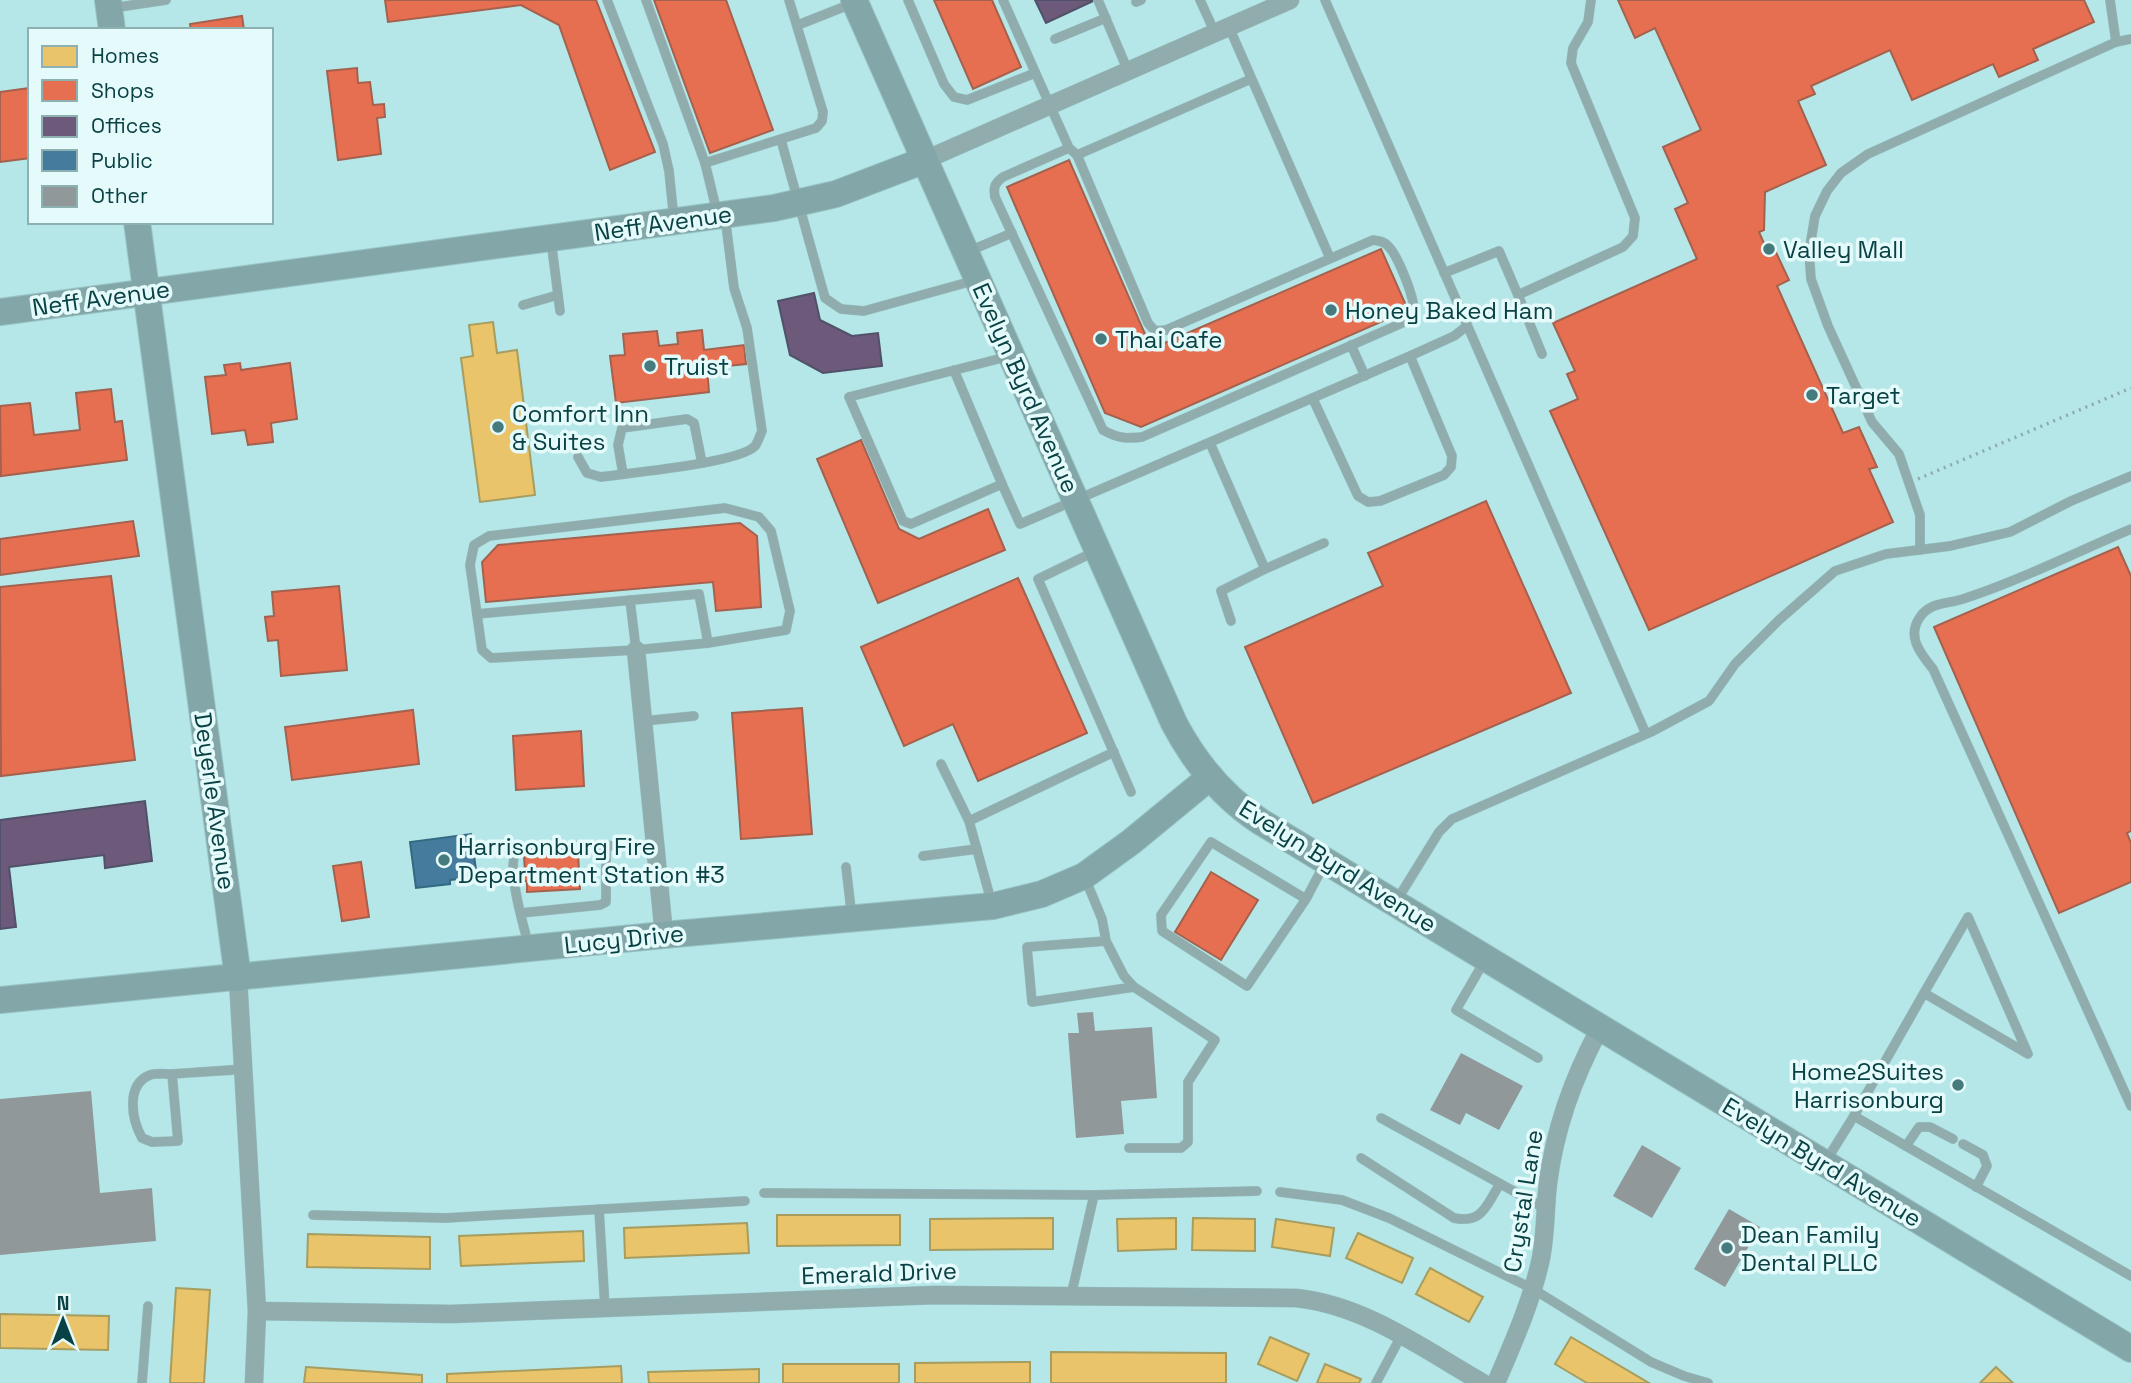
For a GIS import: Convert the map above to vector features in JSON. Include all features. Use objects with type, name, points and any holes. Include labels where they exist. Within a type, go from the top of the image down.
[{"type":"street","name":"Neff Avenue","points":[[0,312],[800,204],[856,188],[925,160],[1290,0]]},
{"type":"street","name":"Evelyn Byrd Avenue","points":[[855,1],[1174,723],[1192,754],[1210,777],[1251,816],[2131,1349]]},
{"type":"street","name":"Deyerle Avenue","points":[[138,224],[238,978],[257,1311],[254,1383]]},
{"type":"street","points":[[636,650],[664,935]]},
{"type":"street","name":"Lucy Drive","points":[[0,1000],[664,935],[993,906],[1042,894],[1084,876],[1132,842],[1210,777]]},
{"type":"street","name":"Crystal Lane","points":[[1496,1383],[1532,1289],[1544,1241],[1548,1181],[1564,1108],[1600,1028]]},
{"type":"street","name":"Emerald Drive","points":[[257,1311],[451,1314],[900,1296],[1302,1298],[1340,1307],[1401,1336],[1483,1383]]},
{"type":"lane","points":[[109,13],[166,0]]},
{"type":"lane","points":[[607,0],[663,144],[674,222]]},
{"type":"lane","points":[[579,457],[587,473],[601,477],[702,463],[745,452],[755,446],[762,431],[747,328],[734,288],[722,215],[646,0]]},
{"type":"lane","points":[[705,163],[816,128],[822,121],[823,112],[789,0]]},
{"type":"lane","points":[[908,0],[944,84],[954,97],[967,100],[1035,73]]},
{"type":"lane","points":[[1003,0],[1069,148],[1077,155],[1148,323],[1155,331],[1166,330],[1373,240],[1382,241],[1394,255],[1415,303],[1414,313],[1409,320],[1142,437],[1114,437],[1103,429],[1096,418],[993,188],[1003,177],[1069,148]]},
{"type":"lane","points":[[1098,0],[1128,71]]},
{"type":"lane","points":[[1200,0],[1222,30],[1251,79],[1330,258]]},
{"type":"lane","points":[[1325,0],[1646,734]]},
{"type":"lane","points":[[1518,295],[1623,247],[1633,236],[1635,218],[1571,63],[1573,48],[1588,22],[1591,0]]},
{"type":"lane","points":[[2110,0],[2116,42]]},
{"type":"lane","points":[[797,24],[855,1]]},
{"type":"lane","points":[[1055,39],[1106,18]]},
{"type":"lane","points":[[1920,550],[1920,514],[1899,454],[1872,422],[1828,326],[1811,281],[1809,252],[1815,216],[1827,191],[1841,173],[1868,154],[2116,42],[2131,39]]},
{"type":"lane","points":[[1077,155],[1251,79]]},
{"type":"lane","points":[[781,140],[825,298],[841,309],[864,311],[978,280]]},
{"type":"lane","points":[[966,253],[1012,233]]},
{"type":"lane","points":[[551,238],[560,311]]},
{"type":"lane","points":[[1444,273],[1499,251],[1542,354]]},
{"type":"lane","points":[[523,305],[558,295]]},
{"type":"lane","points":[[954,370],[1020,524],[1365,376],[1454,336],[1467,326]]},
{"type":"lane","points":[[1352,345],[1365,376]]},
{"type":"lane","points":[[1002,484],[911,524],[903,521],[849,397],[1011,356]]},
{"type":"lane","points":[[1313,399],[1359,496],[1368,502],[1380,501],[1444,475],[1451,467],[1452,456],[1410,356]]},
{"type":"lane","points":[[624,474],[618,445],[622,428],[687,419],[694,423],[702,463]]},
{"type":"lane","points":[[1210,443],[1265,569]]},
{"type":"lane","points":[[1394,903],[1439,832],[1452,819],[1646,734],[1709,701],[1735,664],[1835,570],[1886,554],[1950,546],[2010,532],[2131,476]]},
{"type":"lane","points":[[725,508],[759,517],[771,531],[790,611],[786,630],[708,643],[491,658],[482,650],[470,565],[474,545],[489,536],[725,508]]},
{"type":"lane","points":[[2131,528],[1966,598],[1930,608],[1919,617],[1914,636],[1918,651],[1933,669],[2131,1106]]},
{"type":"lane","points":[[1231,621],[1220,591],[1324,543]]},
{"type":"lane","points":[[1098,551],[1038,579],[1132,792]]},
{"type":"lane","points":[[477,614],[699,594],[708,643]]},
{"type":"lane","points":[[630,600],[636,650]]},
{"type":"lane","points":[[643,721],[694,716]]},
{"type":"lane","points":[[969,821],[1114,751]]},
{"type":"lane","points":[[941,764],[969,821],[993,906]]},
{"type":"lane","points":[[1306,899],[1211,842],[1161,915],[1162,931],[1247,986],[1306,899],[1326,862]]},
{"type":"lane","points":[[529,948],[512,859],[518,849],[606,845],[655,847]]},
{"type":"lane","points":[[521,913],[600,905],[606,902],[606,845]]},
{"type":"lane","points":[[923,856],[977,849]]},
{"type":"lane","points":[[846,867],[852,919]]},
{"type":"lane","points":[[1084,876],[1102,919],[1106,942],[1125,976],[1134,987],[1215,1040],[1188,1082],[1188,1142],[1181,1148],[1129,1148]]},
{"type":"lane","points":[[1825,1164],[1854,1116],[1924,993],[1968,917],[2028,1054],[1924,993]]},
{"type":"lane","points":[[1106,942],[1027,947],[1032,1002],[1134,987]]},
{"type":"lane","points":[[1486,959],[1456,1010],[1538,1058]]},
{"type":"lane","points":[[172,1074],[178,1141],[152,1142],[142,1138],[137,1128],[133,1092],[139,1083],[150,1075],[245,1069]]},
{"type":"lane","points":[[1854,1116],[2131,1276]]},
{"type":"lane","points":[[1381,1118],[1546,1209]]},
{"type":"lane","points":[[1906,1146],[1919,1127],[1930,1127],[1953,1139]]},
{"type":"lane","points":[[1963,1144],[1983,1155],[1987,1166],[1976,1187]]},
{"type":"lane","points":[[1361,1158],[1454,1218],[1468,1221],[1479,1217],[1500,1184]]},
{"type":"lane","points":[[764,1193],[1094,1195],[1257,1191]]},
{"type":"lane","points":[[1280,1192],[1352,1203],[1417,1231],[1532,1289],[1651,1362],[1708,1383]]},
{"type":"lane","points":[[1071,1296],[1094,1195]]},
{"type":"lane","points":[[313,1215],[446,1218],[745,1201]]},
{"type":"lane","points":[[599,1209],[605,1308]]},
{"type":"lane","points":[[142,1383],[148,1306]]},
{"type":"lane","points":[[1376,1383],[1401,1336]]},
{"type":"path","points":[[1910,483],[2131,388]]},
{"type":"building: Homes","name":"Comfort Inn & Suites","points":[[493,322],[497,353],[517,350],[535,495],[480,502],[461,358],[473,356],[469,325]]},
{"type":"building: Homes","points":[[777,1215],[900,1215],[900,1245],[777,1246]]},
{"type":"building: Homes","points":[[1053,1218],[1053,1249],[930,1250],[930,1219]]},
{"type":"building: Homes","points":[[1176,1218],[1176,1249],[1118,1251],[1117,1219]]},
{"type":"building: Homes","points":[[1193,1218],[1255,1219],[1255,1251],[1192,1250]]},
{"type":"building: Homes","points":[[1276,1219],[1334,1228],[1330,1256],[1272,1247]]},
{"type":"building: Homes","points":[[747,1223],[749,1253],[625,1258],[624,1228]]},
{"type":"building: Homes","points":[[583,1231],[584,1261],[461,1266],[459,1236]]},
{"type":"building: Homes","points":[[1358,1233],[1413,1258],[1402,1283],[1346,1258]]},
{"type":"building: Homes","points":[[308,1234],[430,1237],[430,1269],[307,1267]]},
{"type":"building: Homes","points":[[1430,1268],[1483,1297],[1469,1322],[1416,1294]]},
{"type":"building: Homes","points":[[176,1288],[210,1290],[204,1383],[170,1383]]},
{"type":"building: Homes","points":[[0,1314],[109,1316],[108,1350],[0,1348]]},
{"type":"building: Homes","points":[[1270,1337],[1309,1354],[1297,1381],[1258,1364]]},
{"type":"building: Homes","points":[[1571,1337],[1649,1383],[1587,1383],[1555,1364]]},
{"type":"building: Homes","points":[[1051,1352],[1226,1353],[1226,1383],[1051,1383]]},
{"type":"building: Homes","points":[[1030,1362],[1030,1383],[915,1383],[915,1363]]},
{"type":"building: Homes","points":[[783,1364],[899,1364],[899,1383],[783,1383]]},
{"type":"building: Homes","points":[[1325,1364],[1361,1379],[1359,1383],[1317,1383]]},
{"type":"building: Homes","points":[[621,1366],[622,1383],[447,1383],[447,1374]]},
{"type":"building: Homes","points":[[306,1367],[422,1375],[422,1383],[304,1383]]},
{"type":"building: Homes","points":[[1996,1367],[2013,1383],[1980,1383]]},
{"type":"building: Homes","points":[[759,1369],[759,1383],[649,1383],[648,1372]]},
{"type":"building: Shops","points":[[385,0],[596,0],[655,152],[610,170],[559,25],[521,5],[388,22]]},
{"type":"building: Shops","points":[[654,0],[726,0],[773,130],[710,153]]},
{"type":"building: Shops","points":[[934,0],[992,0],[1021,67],[973,89]]},
{"type":"building: Shops","points":[[1618,0],[2084,0],[2094,22],[2033,49],[2038,60],[1999,77],[1993,64],[1912,100],[1890,50],[1811,86],[1815,94],[1798,101],[1826,165],[1765,192],[1764,230],[1759,232],[1766,248],[1773,246],[1789,280],[1777,286],[1843,433],[1859,427],[1877,467],[1869,469],[1893,522],[1649,630],[1550,411],[1578,399],[1567,374],[1575,371],[1553,323],[1697,259],[1675,209],[1688,203],[1663,147],[1701,130],[1655,28],[1635,38]]},
{"type":"building: Shops","points":[[242,16],[244,28],[191,28],[190,24]]},
{"type":"building: Shops","points":[[357,68],[358,83],[370,82],[373,105],[384,104],[385,117],[377,118],[381,154],[338,160],[327,71]]},
{"type":"building: Shops","points":[[28,88],[28,158],[0,162],[0,92]]},
{"type":"building: Shops","points":[[1069,160],[1148,341],[1160,345],[1381,249],[1408,310],[1141,427],[1105,413],[1007,187]]},
{"type":"building: Shops","points":[[702,330],[704,350],[744,345],[746,364],[707,368],[709,392],[616,403],[610,356],[625,355],[623,334],[657,331],[659,346],[678,344],[677,333]]},
{"type":"building: Shops","points":[[240,363],[241,370],[290,363],[297,419],[271,423],[273,442],[248,445],[245,430],[212,434],[205,377],[226,375],[224,365]]},
{"type":"building: Shops","points":[[111,389],[115,422],[122,421],[127,460],[1,476],[0,406],[30,403],[34,435],[80,430],[76,393]]},
{"type":"building: Shops","points":[[861,440],[899,529],[919,539],[988,509],[1005,550],[878,603],[817,459]]},
{"type":"building: Shops","points":[[1486,501],[1571,693],[1313,803],[1245,647],[1383,586],[1368,553]]},
{"type":"building: Shops","points":[[133,521],[139,556],[0,575],[0,539]]},
{"type":"building: Shops","points":[[740,523],[757,536],[761,607],[716,611],[713,582],[486,602],[482,562],[498,545]]},
{"type":"building: Shops","points":[[2118,547],[2131,576],[2131,831],[2127,833],[2131,843],[2131,882],[2059,913],[1934,627]]},
{"type":"building: Shops","points":[[111,576],[135,760],[1,776],[0,587]]},
{"type":"building: Shops","points":[[1018,578],[1087,733],[978,781],[953,724],[904,746],[861,647]]},
{"type":"building: Shops","points":[[339,586],[347,670],[281,676],[278,640],[268,641],[265,617],[274,616],[272,592]]},
{"type":"building: Shops","points":[[802,708],[812,834],[741,839],[732,713]]},
{"type":"building: Shops","points":[[413,710],[419,764],[292,780],[285,727]]},
{"type":"building: Shops","points":[[581,731],[584,786],[516,790],[513,736]]},
{"type":"building: Shops","points":[[578,853],[580,889],[527,892],[527,881],[517,882],[516,872],[525,872],[524,856]]},
{"type":"building: Shops","points":[[361,862],[369,917],[342,921],[333,866]]},
{"type":"building: Shops","points":[[1211,872],[1258,900],[1221,960],[1175,932]]},
{"type":"building: Offices","points":[[1035,0],[1093,0],[1093,1],[1046,23]]},
{"type":"building: Offices","points":[[814,293],[820,320],[852,336],[878,333],[882,366],[823,373],[790,355],[778,301]]},
{"type":"building: Offices","points":[[145,801],[152,861],[105,868],[104,855],[9,867],[16,927],[0,929],[0,820]]},
{"type":"building: Public","name":"Harrisonburg Fire Department Station #3","points":[[471,834],[477,877],[416,888],[410,842]]},
{"type":"building: Other","points":[[1093,1012],[1095,1031],[1152,1027],[1157,1098],[1121,1101],[1124,1134],[1076,1138],[1068,1033],[1079,1033],[1077,1013]]},
{"type":"building: Other","points":[[1461,1053],[1523,1086],[1499,1130],[1466,1113],[1460,1125],[1430,1110]]},
{"type":"building: Other","points":[[91,1091],[100,1193],[152,1188],[156,1241],[0,1255],[0,1099]]},
{"type":"building: Other","points":[[1642,1145],[1681,1168],[1652,1218],[1613,1196]]},
{"type":"building: Other","name":"Dean Family Dental PLLC","points":[[1729,1209],[1760,1227],[1725,1287],[1694,1269]]},
{"type":"place","name":"Valley Mall","points":[[1769,249]]},
{"type":"place","name":"Honey Baked Ham","points":[[1331,310]]},
{"type":"place","name":"Thai Cafe","points":[[1101,339]]},
{"type":"place","name":"Truist","points":[[650,366]]},
{"type":"place","name":"Target","points":[[1812,395]]},
{"type":"place","name":"Comfort Inn & Suites","points":[[498,427]]},
{"type":"place","name":"Harrisonburg Fire Department Station #3","points":[[444,860]]},
{"type":"place","name":"Home2Suites Harrisonburg","points":[[1958,1085]]},
{"type":"place","name":"Dean Family Dental PLLC","points":[[1727,1248]]}]
